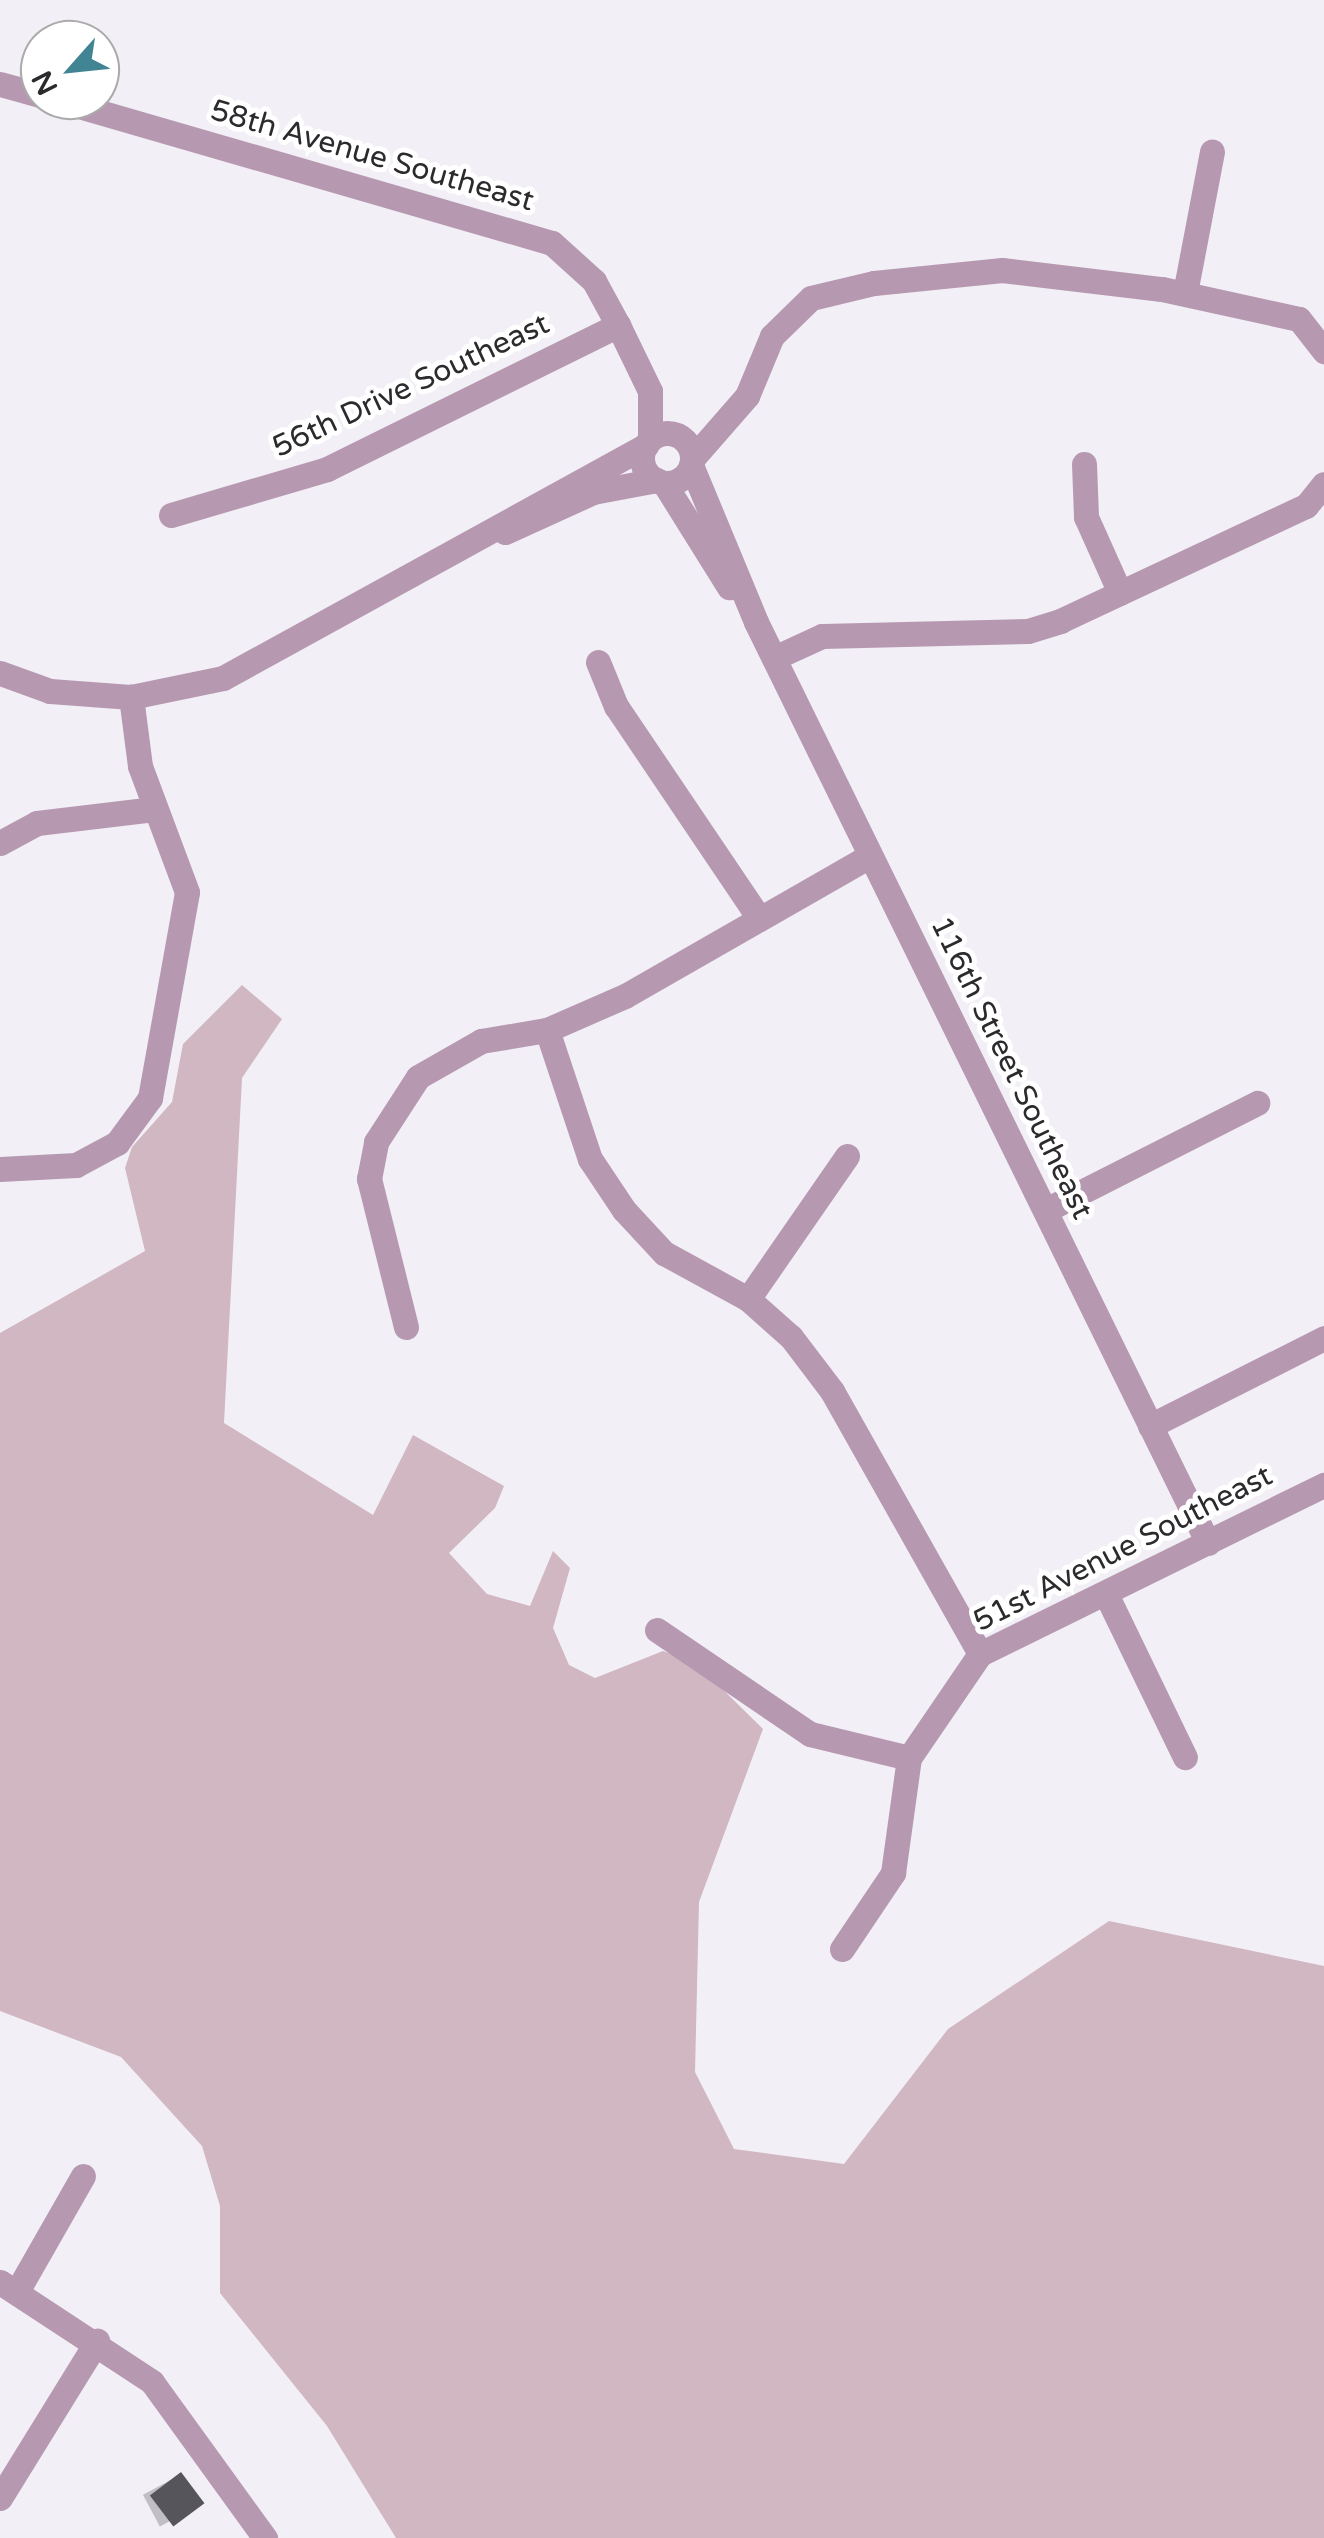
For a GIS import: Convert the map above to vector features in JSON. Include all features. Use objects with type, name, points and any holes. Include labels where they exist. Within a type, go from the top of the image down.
[{"type":"street","name":"58th Avenue Southeast","points":[[120,118],[522,231],[594,281],[650,390],[662,439],[643,461],[660,482]]},
{"type":"street","points":[[1185,293],[1212,152]]},
{"type":"street","points":[[0,673],[50,691],[131,697],[223,678],[500,532],[593,492],[660,482],[691,462],[719,424],[747,396],[772,336],[811,298],[1002,270],[1185,293],[1300,319],[1324,352]]},
{"type":"street","name":"56th Drive Southeast","points":[[172,516],[327,468],[618,325]]},
{"type":"street","points":[[500,532],[516,514],[662,439],[719,424]]},
{"type":"street","name":"116th Street Southeast","points":[[662,439],[691,462],[756,622],[1208,1542]]},
{"type":"street","points":[[1084,464],[1089,528],[1120,593]]},
{"type":"street","name":"116th Street Southeast","points":[[660,482],[756,622]]},
{"type":"street","points":[[774,658],[822,636],[859,632],[1028,631],[1120,593],[1306,506],[1324,484]]},
{"type":"street","points":[[598,662],[616,706],[757,915]]},
{"type":"street","points":[[0,1169],[76,1164],[117,1143],[150,1098],[164,1038],[187,892],[154,808],[131,697]]},
{"type":"street","points":[[0,843],[37,823],[154,808]]},
{"type":"street","points":[[406,1328],[372,1219],[376,1142],[395,1103],[451,1052],[547,1030],[625,996],[757,915],[869,856]]},
{"type":"street","points":[[547,1030],[590,1158],[624,1210],[664,1253],[748,1299],[832,1392],[980,1654]]},
{"type":"street","points":[[1046,1210],[1257,1104]]},
{"type":"street","points":[[748,1299],[847,1156]]},
{"type":"street","points":[[1150,1426],[1324,1338]]},
{"type":"street","name":"51st Avenue Southeast","points":[[842,1949],[893,1873],[909,1758],[980,1654],[1107,1596],[1324,1484]]},
{"type":"street","points":[[1107,1596],[1185,1757]]},
{"type":"street","points":[[657,1630],[810,1734],[909,1758]]},
{"type":"street","points":[[84,2176],[9,2285],[97,2341],[152,2382],[266,2538]]},
{"type":"street","points":[[0,2498],[97,2341]]},
{"type":"shaded area","points":[[242,985],[282,1019],[242,1078],[224,1423],[373,1515],[413,1435],[504,1486],[495,1508],[449,1553],[487,1594],[530,1606],[553,1551],[570,1568],[553,1628],[569,1665],[595,1678],[663,1651],[696,1663],[763,1729],[699,1902],[695,2072],[734,2149],[844,2164],[948,2029],[1109,1921],[1324,1966],[1324,2538],[396,2538],[327,2426],[220,2293],[220,2206],[202,2146],[121,2057],[0,2011],[0,1333],[145,1251],[125,1168],[132,1147],[172,1102],[183,1044]]},
{"type":"building","points":[[181,2472],[204,2503],[173,2527],[150,2495]]}]
